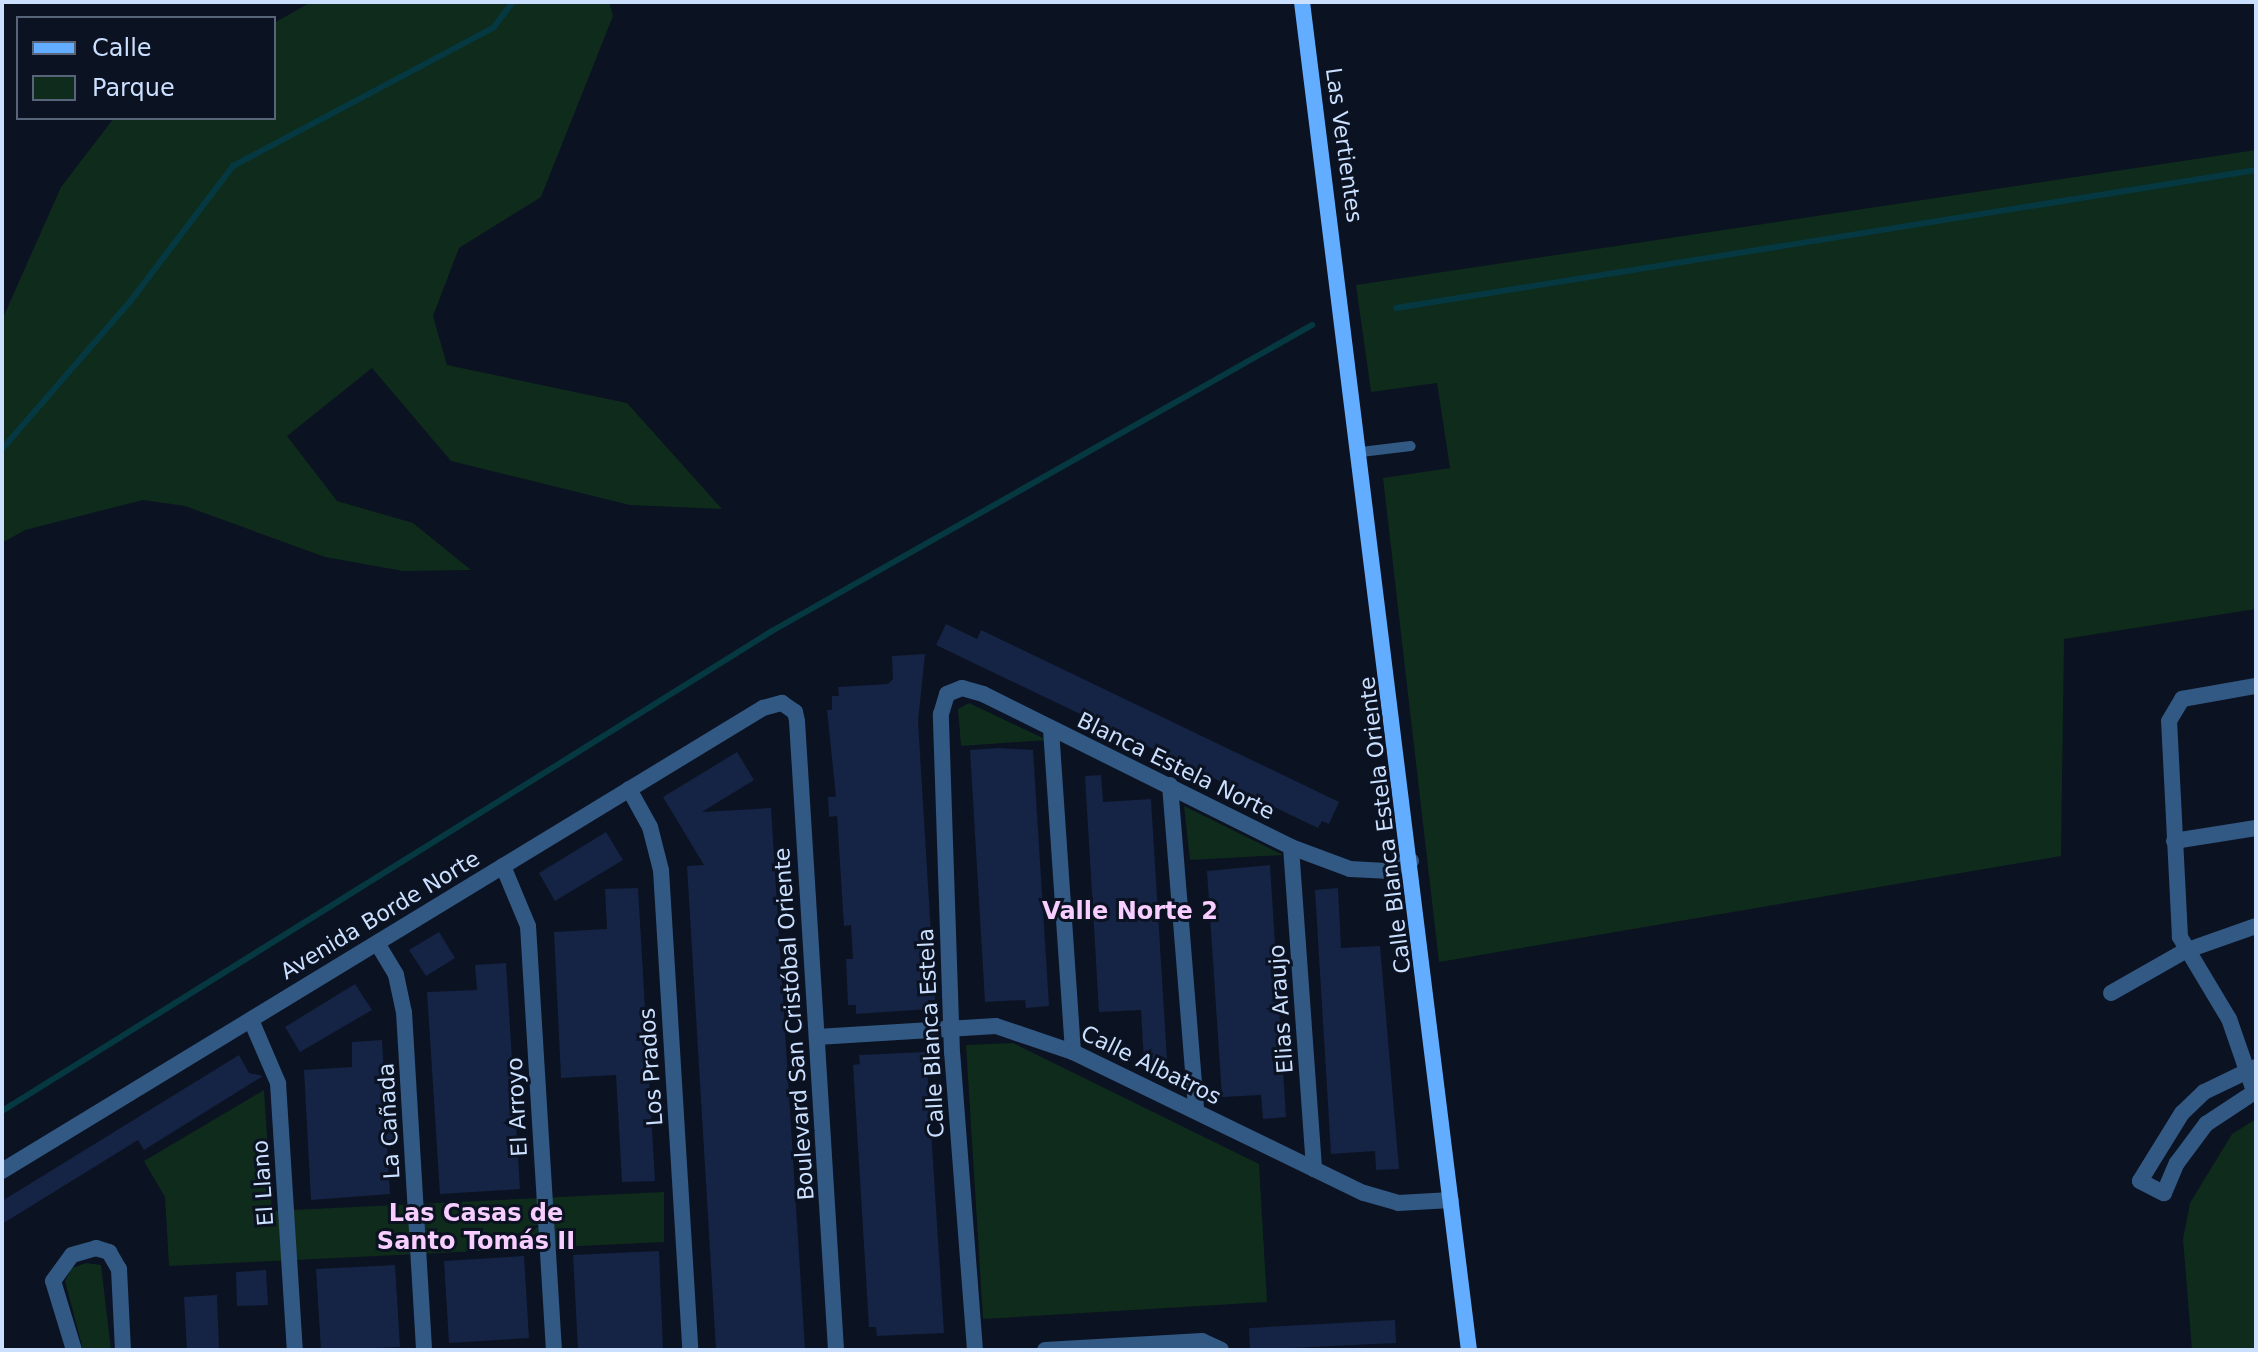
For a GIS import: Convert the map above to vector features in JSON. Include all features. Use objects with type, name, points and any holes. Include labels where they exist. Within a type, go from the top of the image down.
[{"type":"street","name":"Las Vertientes","points":[[1302,2],[1342,294]]},
{"type":"street","name":"Calle Blanca Estela Oriente","points":[[1342,294],[1469,1350]]},
{"type":"street","points":[[2253,1068],[2204,1092],[2182,1113],[2140,1181],[2164,1193],[2177,1163],[2206,1124],[2255,1091],[2253,1068],[2229,1019],[2185,951],[2177,923],[2172,709],[2190,696],[2256,686]]},
{"type":"street","name":"Blanca Estela Norte","points":[[941,714],[947,694],[962,688],[1170,785],[1291,847],[1366,873],[1411,861]]},
{"type":"street","name":"Avenida Borde Norte","points":[[2,1171],[763,708],[782,703]]},
{"type":"street","name":"Boulevard San Cristóbal Oriente","points":[[782,703],[795,712],[797,721],[836,1350]]},
{"type":"street","name":"Calle Blanca Estela","points":[[941,714],[952,1026],[975,1350]]},
{"type":"street","points":[[1051,729],[1073,1052]]},
{"type":"street","points":[[1170,785],[1196,1111]]},
{"type":"street","name":"Los Prados","points":[[629,789],[653,835],[661,870],[690,1350]]},
{"type":"street","points":[[2174,841],[2256,828]]},
{"type":"street","name":"Elias Araujo","points":[[1291,847],[1314,1169]]},
{"type":"street","name":"El Arroyo","points":[[503,866],[528,926],[554,1350]]},
{"type":"street","points":[[2111,993],[2185,951],[2256,926]]},
{"type":"street","name":"La Cañada","points":[[377,943],[396,975],[404,1012],[424,1350]]},
{"type":"street","name":"El Llano","points":[[251,1020],[278,1083],[295,1350]]},
{"type":"street","name":"Calle Albatros","points":[[817,1037],[952,1026],[996,1026],[1073,1052],[1314,1169],[1398,1203],[1451,1200]]},
{"type":"street","points":[[74,1350],[53,1281],[72,1255],[96,1248],[109,1252],[119,1269],[123,1350]]},
{"type":"street","points":[[1045,1350],[1202,1341],[1221,1350]]},
{"type":"lane","points":[[1361,452],[1411,446]]},
{"type":"green space","points":[[311,2],[609,2],[613,16],[541,197],[459,248],[433,316],[447,365],[627,403],[722,509],[630,505],[451,461],[372,368],[287,436],[337,501],[413,523],[471,570],[403,571],[325,557],[185,506],[143,500],[25,530],[2,543],[2,320],[61,187],[112,120],[276,120],[276,22]]},
{"type":"green space","points":[[2256,150],[2256,609],[2064,639],[2061,856],[1439,962],[1383,478],[1450,468],[1437,383],[1371,392],[1356,285]]},
{"type":"green space","points":[[969,703],[1047,740],[961,746],[958,709]]},
{"type":"green space","points":[[1184,806],[1283,855],[1190,860]]},
{"type":"green space","points":[[1013,1043],[1259,1164],[1267,1302],[983,1319],[966,1045]]},
{"type":"green space","points":[[264,1090],[272,1211],[664,1192],[664,1242],[169,1266],[165,1197],[144,1161]]},
{"type":"green space","points":[[2256,1119],[2256,1350],[2192,1350],[2183,1239],[2190,1203],[2232,1134]]},
{"type":"green space","points":[[86,1263],[101,1265],[111,1350],[83,1350],[65,1281],[72,1268]]},
{"type":"building","points":[[946,624],[977,639],[981,630],[1339,802],[1329,824],[1322,821],[1318,828],[936,645]]},
{"type":"building","points":[[925,654],[918,721],[935,1000],[928,1000],[929,1009],[856,1014],[856,1005],[848,1005],[846,959],[853,959],[851,925],[844,926],[837,816],[829,817],[828,797],[836,797],[827,710],[832,710],[832,696],[839,696],[838,687],[888,684],[893,679],[892,656]]},
{"type":"building","points":[[970,750],[1033,750],[1049,1006],[1026,1008],[1025,1000],[985,1002]]},
{"type":"building","points":[[737,752],[754,780],[702,812],[771,808],[805,1350],[716,1350],[687,866],[704,865],[663,797]]},
{"type":"building","points":[[1101,775],[1103,802],[1151,799],[1167,1060],[1144,1061],[1141,1010],[1099,1012],[1085,776]]},
{"type":"building","points":[[606,832],[623,860],[555,901],[539,873]]},
{"type":"building","points":[[1270,865],[1286,1117],[1263,1119],[1261,1095],[1222,1097],[1207,871]]},
{"type":"building","points":[[638,888],[655,1181],[622,1182],[616,1075],[561,1078],[554,932],[607,929],[605,889]]},
{"type":"building","points":[[1338,888],[1341,948],[1380,946],[1399,1169],[1376,1170],[1375,1151],[1331,1154],[1315,890]]},
{"type":"building","points":[[439,932],[455,958],[426,976],[409,950]]},
{"type":"building","points":[[506,963],[520,1189],[440,1194],[427,992],[477,990],[475,965]]},
{"type":"building","points":[[355,984],[372,1010],[300,1052],[285,1027]]},
{"type":"building","points":[[382,1040],[387,1129],[393,1129],[394,1146],[387,1146],[390,1194],[311,1200],[304,1070],[352,1067],[352,1042]]},
{"type":"building","points":[[926,1052],[944,1333],[877,1336],[876,1327],[869,1327],[853,1065],[860,1064],[859,1055]]},
{"type":"building","points":[[239,1055],[249,1073],[263,1076],[144,1150],[138,1140],[2,1224],[2,1201]]},
{"type":"building","points":[[659,1251],[663,1350],[578,1350],[573,1255]]},
{"type":"building","points":[[524,1256],[529,1338],[449,1343],[444,1261]]},
{"type":"building","points":[[395,1265],[400,1347],[321,1350],[316,1269]]},
{"type":"building","points":[[266,1270],[268,1305],[237,1306],[236,1272]]},
{"type":"building","points":[[217,1295],[219,1350],[187,1350],[184,1297]]},
{"type":"building","points":[[1395,1320],[1396,1343],[1250,1350],[1249,1328]]},
{"type":"waterway","points":[[2,449],[129,303],[233,166],[494,27],[513,2]]},
{"type":"waterway","points":[[1396,308],[2256,170]]},
{"type":"waterway","points":[[2,1111],[772,631],[1312,325]]},
{"type":"district","name":"Valle Norte 2","points":[[1130,912]]},
{"type":"district","name":"Las Casas de Santo Tomás II","points":[[476,1228]]}]
